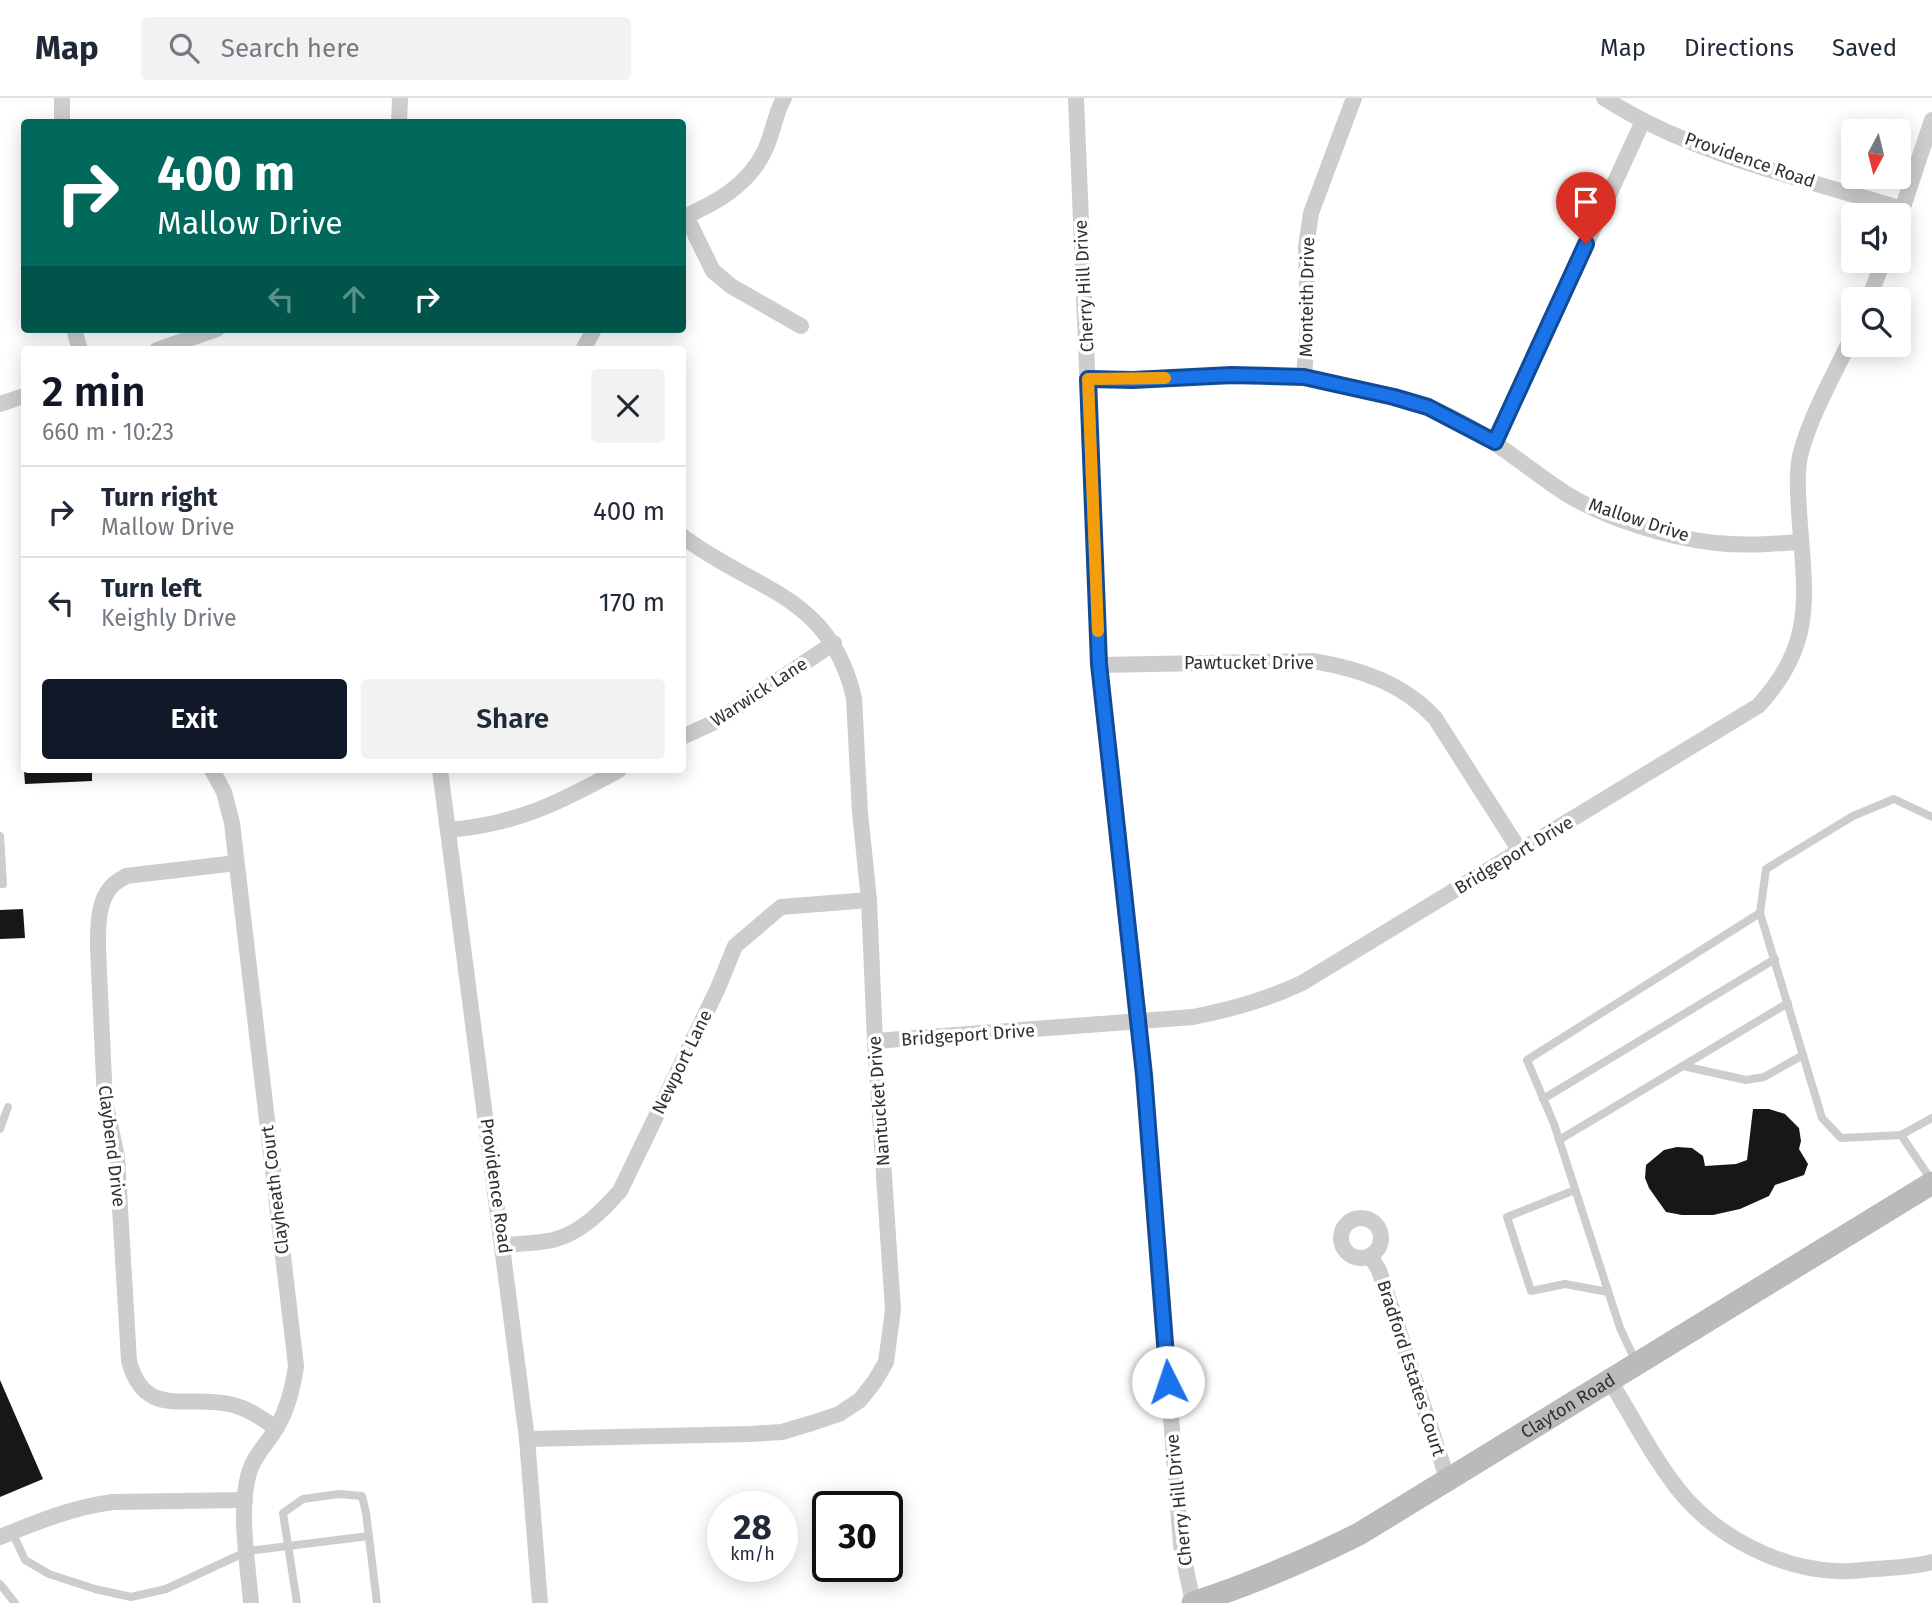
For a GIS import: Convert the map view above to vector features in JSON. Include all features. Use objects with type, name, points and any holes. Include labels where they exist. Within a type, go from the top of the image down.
[{"type":"main road","name":"Clayton Road","points":[[1193,1603],[1245,1586],[1306,1561],[1359,1534],[1932,1182]]},
{"type":"street","points":[[62,98],[62,119]]},
{"type":"street","points":[[399,119],[400,98]]},
{"type":"street","points":[[686,216],[713,204],[753,170],[765,150],[784,98]]},
{"type":"street","name":"Cherry Hill Drive","points":[[1076,98],[1099,664],[1144,1075],[1181,1545],[1193,1603]]},
{"type":"street","name":"Monteith Drive","points":[[1304,377],[1308,324],[1306,247],[1311,214],[1354,98]]},
{"type":"street","name":"Providence Road","points":[[1604,98],[1643,121],[1707,147],[1869,203]]},
{"type":"street","points":[[1495,442],[1643,121]]},
{"type":"street","points":[[1905,203],[1932,121]]},
{"type":"street","points":[[686,221],[713,271],[731,286],[801,326]]},
{"type":"street","points":[[168,346],[206,333]]},
{"type":"street","name":"Bridgeport Drive","points":[[875,1041],[1193,1017],[1242,1007],[1274,996],[1302,983],[1758,706],[1784,675],[1801,632],[1805,606],[1797,483],[1801,453],[1842,357]]},
{"type":"street","name":"Mallow Drive","points":[[1088,379],[1133,380],[1232,375],[1304,377],[1394,397],[1428,407],[1495,442],[1568,494],[1605,513],[1713,543],[1751,545],[1801,542]]},
{"type":"street","points":[[0,404],[21,397]]},
{"type":"street","name":"Nantucket Drive","points":[[527,1439],[782,1433],[839,1414],[860,1400],[886,1362],[891,1339],[893,1310],[875,1041],[869,900],[860,813],[854,698],[850,682],[834,643],[820,625],[801,608],[686,538]]},
{"type":"street","name":"Warwick Lane","points":[[686,735],[715,722],[834,643]]},
{"type":"street","name":"Pawtucket Drive","points":[[1099,664],[1313,661],[1340,666],[1384,681],[1405,691],[1435,718],[1520,851]]},
{"type":"street","name":"Clayheath Court","points":[[214,773],[229,809],[296,1366],[287,1406],[276,1428],[256,1455],[248,1474],[245,1500],[251,1603]]},
{"type":"street","name":"Providence Road","points":[[440,773],[504,1245],[527,1439],[540,1603]]},
{"type":"street","points":[[448,830],[482,827],[515,819],[559,802],[613,773]]},
{"type":"street","name":"Claybend Drive","points":[[236,863],[127,876],[112,886],[106,895],[98,929],[97,949],[105,1101],[117,1157],[129,1361],[133,1377],[144,1391],[158,1400],[234,1405],[276,1428]]},
{"type":"street","name":"Newport Lane","points":[[504,1245],[555,1240],[601,1212],[620,1191],[718,988],[734,946],[780,907],[869,900]]},
{"type":"street","name":"Bradford Estates Court","points":[[1370,1256],[1379,1270],[1448,1481]]},
{"type":"street","points":[[1610,1381],[1684,1496],[1739,1543],[1781,1559],[1835,1571],[1916,1566],[1932,1562]]},
{"type":"street","points":[[6,1535],[54,1516],[102,1503],[245,1500]]},
{"type":"lane","points":[[1932,817],[1894,799],[1853,816],[1766,869],[1760,913],[1822,1118],[1841,1138],[1901,1135],[1932,1118]]},
{"type":"lane","points":[[0,836],[3,884],[0,884]]},
{"type":"lane","points":[[1637,1364],[1619,1328],[1559,1140],[1527,1059],[1760,913]]},
{"type":"lane","points":[[1544,1099],[1774,959]]},
{"type":"lane","points":[[1559,1140],[1788,1003]]},
{"type":"lane","points":[[1683,1066],[1746,1080],[1764,1077],[1803,1055]]},
{"type":"lane","points":[[0,1129],[8,1107]]},
{"type":"lane","points":[[1901,1135],[1932,1182]]},
{"type":"lane","points":[[1575,1190],[1507,1217],[1531,1291],[1565,1283],[1608,1292]]},
{"type":"lane","points":[[297,1603],[283,1513],[303,1500],[339,1494],[362,1496],[377,1603]]},
{"type":"lane","points":[[6,1535],[24,1560],[49,1574],[131,1597],[166,1589],[248,1551],[369,1536]]},
{"type":"lane","points":[[0,1584],[15,1603]]},
{"type":"building","points":[[24,773],[92,773],[92,781],[25,784]]},
{"type":"building","points":[[23,909],[25,938],[0,939],[0,910]]},
{"type":"building","points":[[1753,1109],[1769,1109],[1785,1114],[1799,1128],[1799,1149],[1808,1164],[1804,1175],[1775,1185],[1769,1196],[1740,1209],[1713,1215],[1666,1212],[1649,1188],[1645,1178],[1646,1165],[1664,1150],[1677,1147],[1692,1148],[1703,1156],[1705,1166],[1736,1164],[1747,1160]]},
{"type":"building","points":[[0,1380],[43,1479],[0,1497]]},
{"type":"slow traffic","points":[[1098,631],[1088,379],[1165,378]]},
{"type":"route","points":[[1168,1382],[1144,1075],[1099,664],[1088,379],[1133,380],[1232,375],[1304,377],[1428,407],[1495,442],[1586,244]]}]
